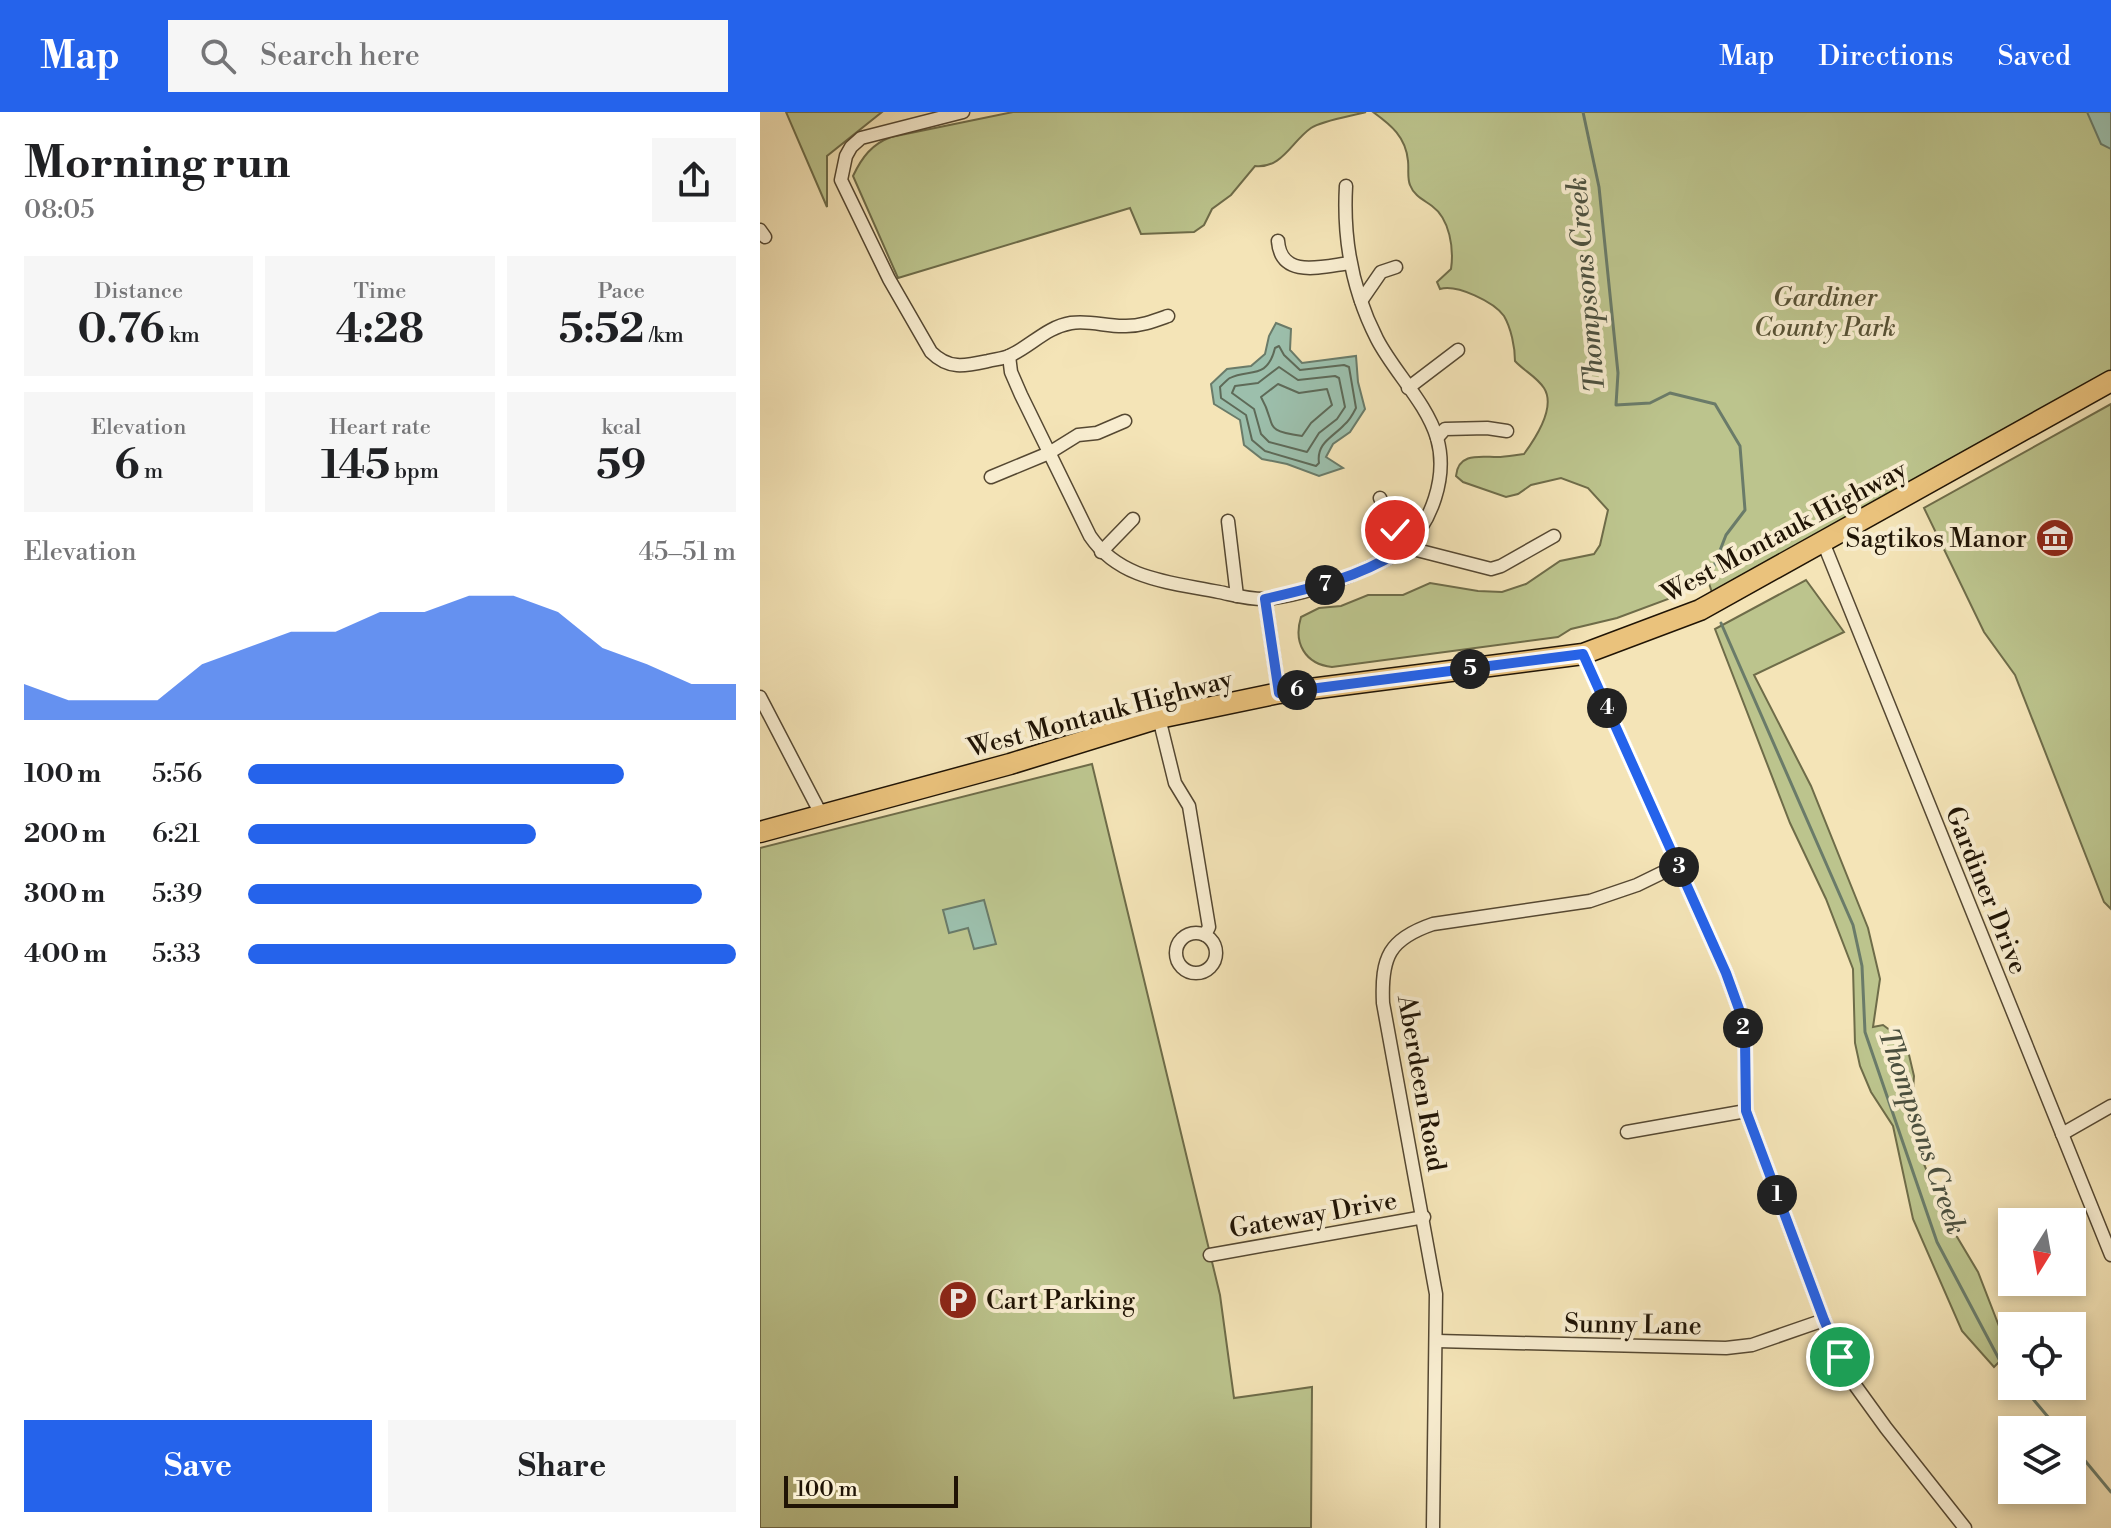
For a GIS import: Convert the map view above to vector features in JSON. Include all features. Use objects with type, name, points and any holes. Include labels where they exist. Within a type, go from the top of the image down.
[{"type":"main road","name":"West Montauk Highway","points":[[760,832],[1010,764],[1159,718],[1279,693],[1583,654],[1700,610],[2111,381]]},
{"type":"street","points":[[963,112],[861,138],[846,156],[841,180],[882,266],[931,352],[940,362],[969,366],[1009,356],[1052,329],[1071,323],[1094,322],[1124,327],[1168,316]]},
{"type":"street","points":[[1009,356],[1011,372],[1021,395],[1090,536],[1101,552],[1115,563],[1141,575],[1265,599],[1347,578],[1402,550],[1424,524],[1437,489],[1440,454],[1437,438],[1377,339],[1361,301],[1350,263],[1344,216],[1346,186]]},
{"type":"street","points":[[1278,241],[1283,259],[1293,267],[1306,269],[1350,263]]},
{"type":"street","points":[[1361,301],[1381,272],[1396,267]]},
{"type":"street","points":[[1408,388],[1458,350]]},
{"type":"street","points":[[991,477],[1049,453],[1078,435],[1097,433],[1125,421]]},
{"type":"street","points":[[1437,438],[1445,429],[1507,431]]},
{"type":"street","points":[[1380,498],[1402,550]]},
{"type":"street","points":[[1101,552],[1133,519]]},
{"type":"street","points":[[1228,521],[1237,596]]},
{"type":"street","points":[[1402,550],[1491,569],[1554,536]]},
{"type":"street","name":"Gardiner Drive","points":[[1823,542],[2111,1255]]},
{"type":"street","points":[[1265,599],[1279,693]]},
{"type":"street","points":[[1583,654],[1726,973],[1739,1009],[1745,1039],[1746,1111],[1824,1320],[1852,1381],[1965,1528]]},
{"type":"street","points":[[760,697],[822,816]]},
{"type":"street","points":[[1159,718],[1175,783],[1189,806],[1209,927],[1205,935]]},
{"type":"street","name":"Aberdeen Road","points":[[1433,1528],[1436,1294],[1383,1003],[1385,963],[1396,944],[1410,932],[1433,924],[1590,901],[1637,885],[1678,865]]},
{"type":"street","points":[[2062,1134],[2111,1106]]},
{"type":"street","points":[[1627,1132],[1746,1111]]},
{"type":"street","name":"Gateway Drive","points":[[1210,1255],[1424,1217]]},
{"type":"street","name":"Sunny Lane","points":[[1437,1341],[1726,1348],[1765,1341],[1824,1320]]},
{"type":"green space","points":[[786,112],[882,112],[827,156],[827,207]]},
{"type":"green space","points":[[1013,112],[1366,112],[1316,125],[1279,159],[1264,166],[1255,166],[1231,195],[1212,209],[1204,225],[1194,232],[1141,234],[1130,208],[898,278],[853,176],[864,157],[878,143],[891,137]]},
{"type":"green space","name":"Gardiner County Park","points":[[1373,112],[2111,112],[2111,380],[1716,604],[1704,569],[1679,595],[1617,618],[1571,629],[1558,637],[1332,667],[1323,665],[1303,651],[1299,635],[1301,617],[1319,608],[1341,606],[1368,595],[1403,595],[1430,583],[1502,592],[1526,584],[1560,561],[1594,554],[1600,545],[1608,510],[1588,488],[1561,478],[1531,485],[1518,494],[1506,497],[1463,482],[1456,476],[1466,459],[1524,454],[1543,422],[1547,396],[1541,384],[1515,361],[1511,332],[1499,311],[1465,292],[1440,289],[1437,282],[1451,269],[1452,253],[1447,226],[1438,212],[1412,189],[1407,153],[1401,138]]},
{"type":"green space","name":"Sagtikos Manor","points":[[2111,404],[2111,909],[2104,902],[2015,675],[1984,632],[1924,508]]},
{"type":"green space","points":[[1806,580],[1844,632],[1754,675],[1811,786],[1868,928],[1880,979],[1873,1027],[1883,1025],[1906,1042],[1914,1076],[1910,1130],[1947,1220],[1978,1272],[1998,1324],[1998,1363],[1994,1367],[1962,1331],[1913,1219],[1893,1126],[1871,1092],[1860,1066],[1855,1043],[1853,969],[1826,899],[1790,823],[1715,629]]},
{"type":"green space","points":[[1092,764],[1220,1295],[1234,1398],[1312,1387],[1311,1528],[760,1528],[760,848]]},
{"type":"water","points":[[2087,112],[2111,112],[2111,149],[2101,144]]},
{"type":"water","points":[[1276,323],[1291,329],[1290,350],[1302,363],[1356,356],[1365,409],[1350,432],[1333,444],[1326,457],[1343,468],[1319,476],[1262,459],[1244,445],[1240,420],[1214,404],[1211,384],[1227,369],[1251,366],[1265,354]]},
{"type":"water","points":[[984,900],[996,944],[974,949],[968,928],[949,933],[943,910]]},
{"type":"waterway","name":"Thompsons Creek","points":[[1583,112],[1599,187],[1618,373],[1616,405],[1650,403],[1670,393],[1715,404],[1740,446],[1745,510],[1726,535],[1710,576]]},
{"type":"waterway","name":"Thompsons Creek","points":[[1721,623],[1853,925],[1862,966],[1865,1032],[1937,1242],[1998,1357]]},
{"type":"waterway","name":"Thompsons Creek","points":[[2034,1400],[2047,1416]]},
{"type":"waterway","name":"Thompsons Creek","points":[[2086,1462],[2111,1492]]},
{"type":"place","name":"Sagtikos Manor","points":[[2055,538]]},
{"type":"place","name":"Cart Parking","points":[[958,1300]]},
{"type":"route","points":[[1395,530],[1398,552],[1382,562],[1324,586],[1265,599],[1279,693],[1583,654],[1726,973],[1739,1009],[1745,1039],[1746,1111],[1840,1357]]}]
